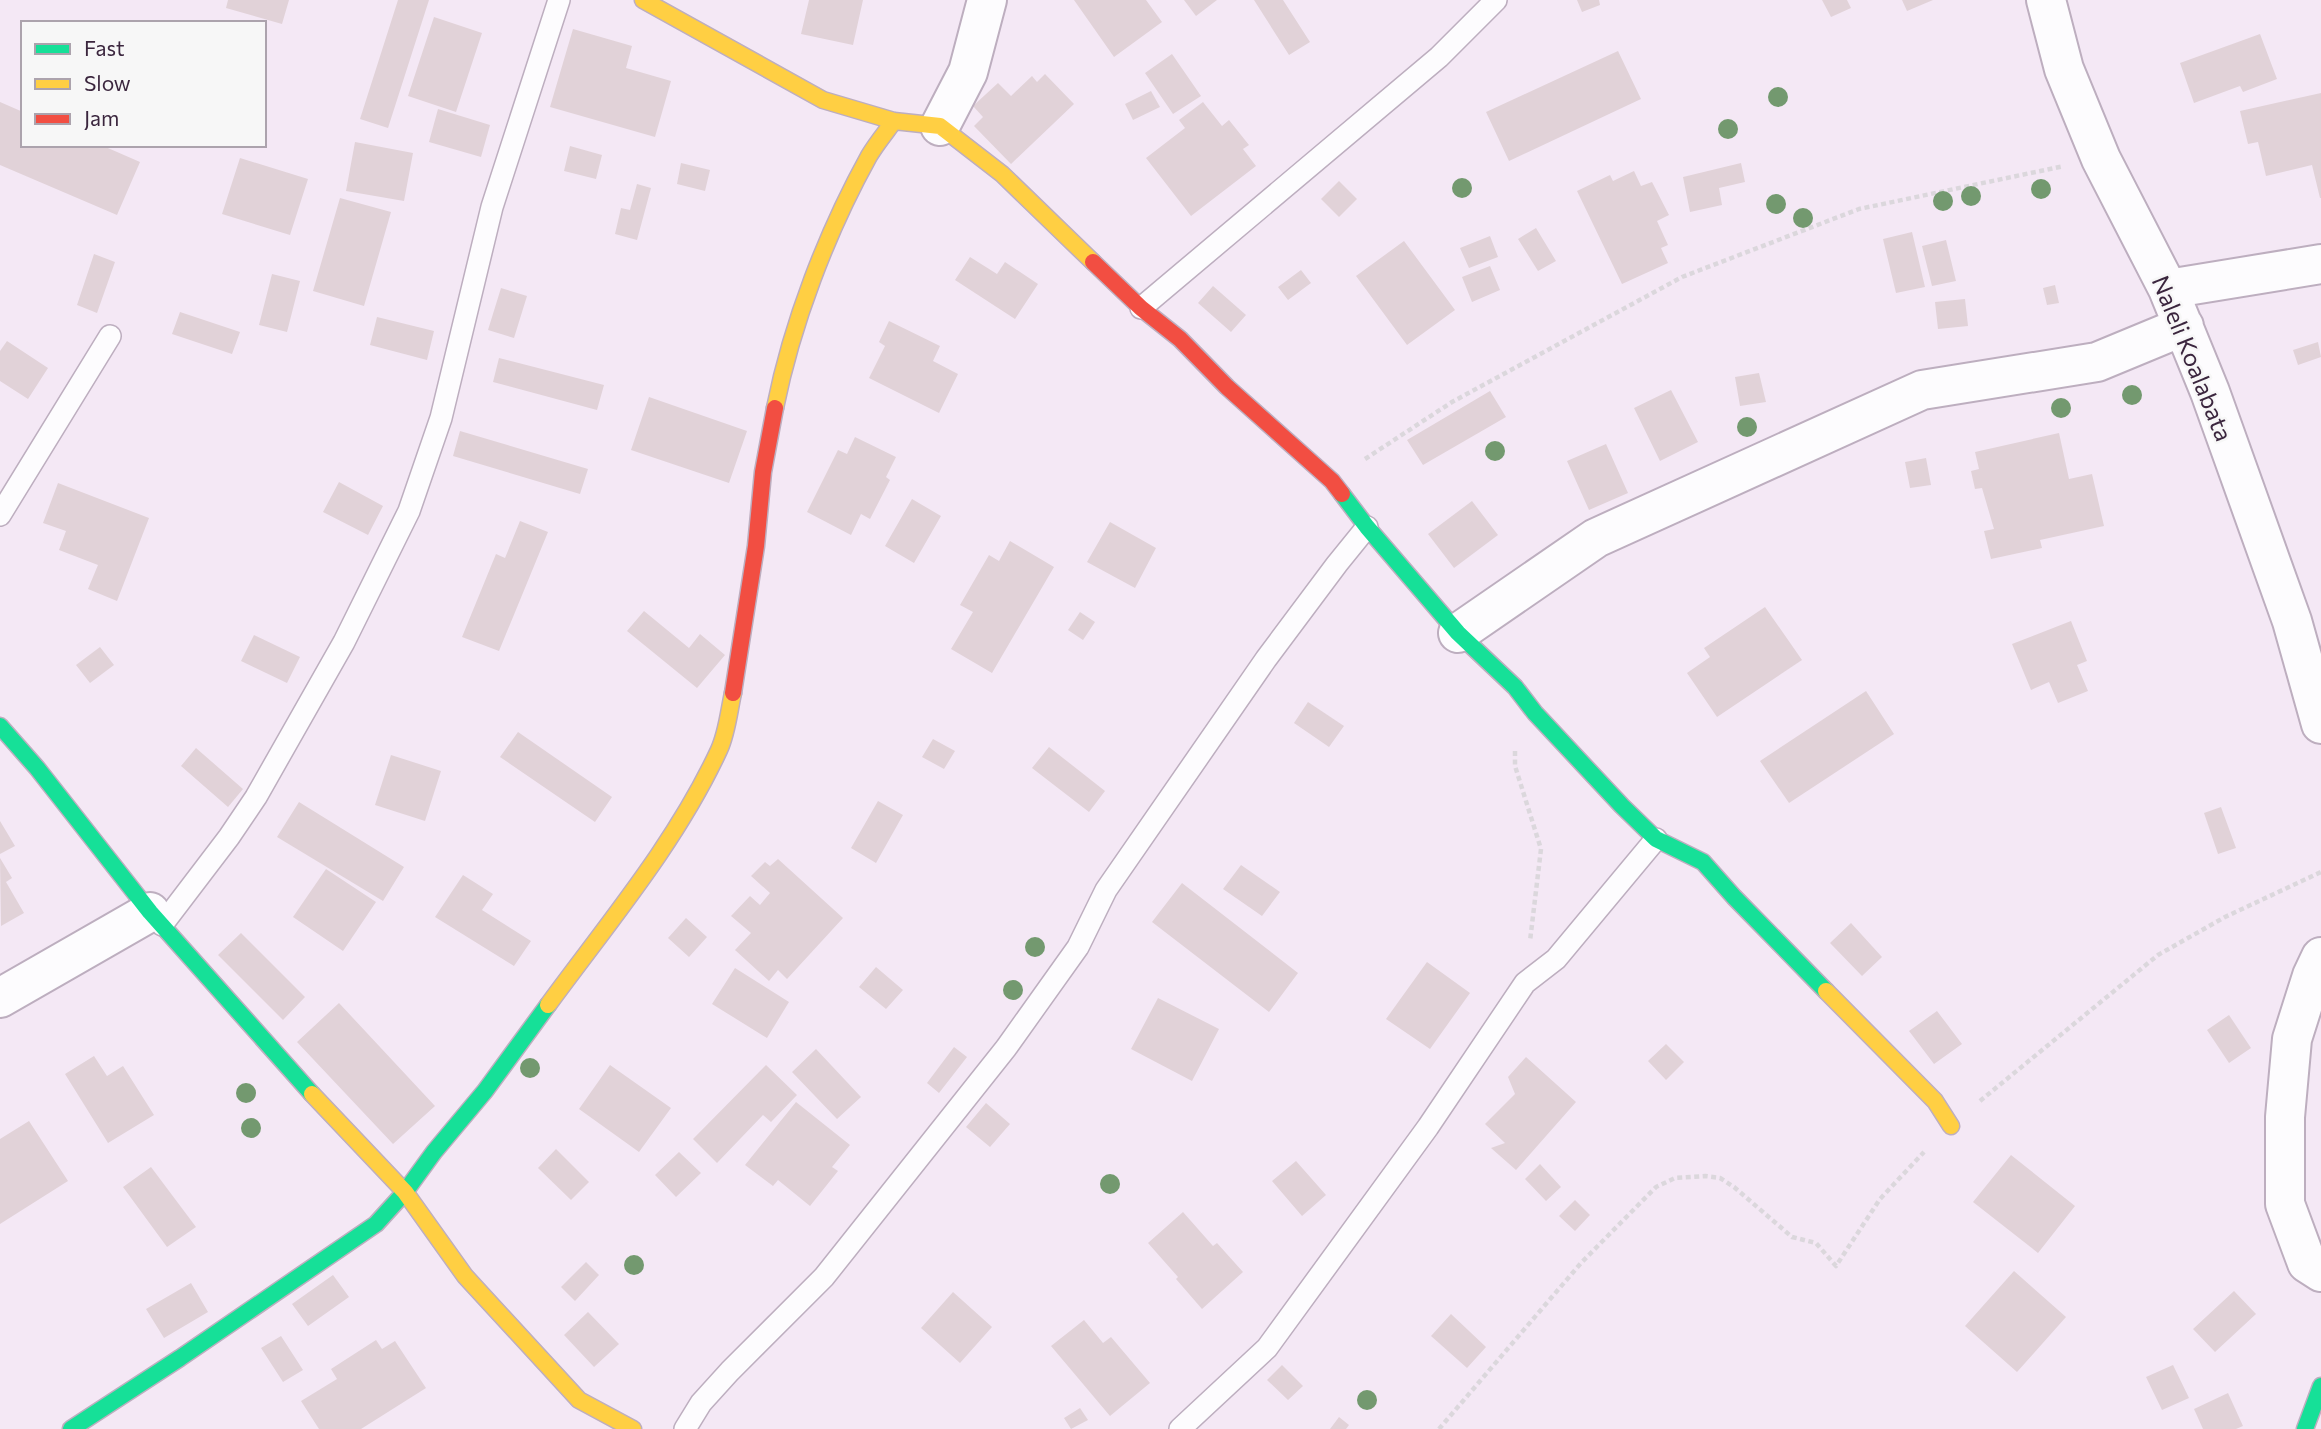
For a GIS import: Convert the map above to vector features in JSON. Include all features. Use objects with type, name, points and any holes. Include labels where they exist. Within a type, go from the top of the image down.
[{"type":"street","points":[[643,0],[823,100],[894,121],[940,126],[966,144],[1022,192],[1141,308],[1180,339],[1227,387],[1332,481],[1367,527],[1458,633],[1515,687],[1535,713],[1596,778],[1656,839],[1703,862],[1753,917],[1935,1101],[1951,1126]]},
{"type":"street","points":[[940,126],[968,72],[987,0]]},
{"type":"street","name":"Naleli Koalabata","points":[[2046,0],[2064,69],[2101,159],[2168,289],[2210,392],[2292,621],[2321,724]]},
{"type":"street","points":[[71,1429],[191,1351],[376,1224],[405,1192],[434,1152],[485,1091],[681,818],[720,748],[733,692],[756,546],[763,472],[779,390],[794,334],[827,244],[870,154],[894,121]]},
{"type":"street","points":[[2168,289],[2321,264]]},
{"type":"street","points":[[1458,633],[1596,537],[1922,390],[2097,362],[2184,326]]},
{"type":"street","points":[[0,726],[37,768],[156,919],[313,1095],[405,1192],[465,1276],[579,1400],[633,1429]]},
{"type":"street","points":[[0,998],[156,919]]},
{"type":"street","points":[[2321,957],[2312,976],[2292,1039],[2285,1117],[2285,1204],[2307,1263],[2321,1272]]},
{"type":"street","points":[[2305,1429],[2321,1386]]},
{"type":"lane","points":[[156,919],[229,837],[256,797],[344,642],[409,512],[441,418],[492,207],[559,0]]},
{"type":"lane","points":[[1141,308],[1438,57],[1496,0]]},
{"type":"lane","points":[[0,515],[110,335]]},
{"type":"lane","points":[[685,1429],[701,1403],[723,1378],[824,1277],[1006,1048],[1078,947],[1105,890],[1266,659],[1367,527]]},
{"type":"lane","points":[[1180,1429],[1268,1348],[1436,1116],[1525,983],[1556,960],[1656,839]]},
{"type":"path","points":[[1332,481],[1452,402],[1682,277],[1859,209],[2101,159]]},
{"type":"path","points":[[1515,687],[1515,766],[1542,849],[1525,983]]},
{"type":"path","points":[[1439,1429],[1581,1263],[1656,1187],[1675,1178],[1720,1178],[1734,1186],[1792,1237],[1816,1243],[1836,1266],[1880,1199],[1951,1126],[2158,955],[2225,917],[2321,872]]},
{"type":"building","points":[[228,0],[289,0],[282,24],[226,8]]},
{"type":"building","points":[[398,0],[429,0],[388,128],[360,119]]},
{"type":"building","points":[[809,0],[863,0],[853,45],[801,34]]},
{"type":"building","points":[[1074,0],[1146,0],[1162,22],[1114,57]]},
{"type":"building","points":[[1184,0],[1217,0],[1196,16]]},
{"type":"building","points":[[1254,0],[1283,0],[1310,42],[1289,55]]},
{"type":"building","points":[[1577,0],[1599,0],[1600,5],[1582,12]]},
{"type":"building","points":[[1822,0],[1847,0],[1851,8],[1831,17]]},
{"type":"building","points":[[1902,0],[1933,0],[1907,11]]},
{"type":"building","points":[[434,17],[482,33],[456,112],[408,96]]},
{"type":"building","points":[[573,29],[632,46],[626,68],[671,81],[655,137],[550,107]]},
{"type":"building","points":[[2260,34],[2277,79],[2243,92],[2240,86],[2194,103],[2180,63]]},
{"type":"building","points":[[1618,51],[1641,99],[1509,161],[1486,112]]},
{"type":"building","points":[[1172,54],[1201,96],[1173,114],[1145,73]]},
{"type":"building","points":[[1045,74],[1074,104],[1011,164],[974,126],[983,117],[973,106],[998,83],[1011,96],[1032,76],[1037,82]]},
{"type":"building","points":[[1151,91],[1160,107],[1133,120],[1125,104]]},
{"type":"building","points":[[2321,93],[2320,198],[2312,165],[2266,176],[2258,142],[2248,144],[2240,111]]},
{"type":"building","points":[[0,102],[21,111],[21,147],[106,147],[140,162],[117,215],[0,165]]},
{"type":"building","points":[[1203,102],[1222,126],[1229,120],[1249,145],[1243,149],[1256,166],[1191,216],[1146,158],[1185,128],[1179,120]]},
{"type":"building","points":[[438,109],[490,125],[481,157],[429,142]]},
{"type":"building","points":[[355,142],[413,153],[404,201],[346,191]]},
{"type":"building","points":[[570,146],[602,155],[596,179],[564,171]]},
{"type":"building","points":[[240,158],[308,179],[290,235],[222,214]]},
{"type":"building","points":[[681,163],[710,170],[705,191],[677,184]]},
{"type":"building","points":[[1741,163],[1745,182],[1719,188],[1722,205],[1690,212],[1683,177]]},
{"type":"building","points":[[1634,171],[1641,186],[1652,182],[1669,215],[1657,221],[1668,245],[1661,248],[1668,263],[1622,284],[1577,191],[1610,175],[1613,181]]},
{"type":"building","points":[[1339,181],[1357,199],[1339,217],[1321,199]]},
{"type":"building","points":[[637,184],[651,188],[637,240],[615,234],[621,208],[630,210]]},
{"type":"building","points":[[340,198],[391,212],[364,306],[313,291]]},
{"type":"building","points":[[1536,228],[1556,261],[1538,271],[1518,239]]},
{"type":"building","points":[[1912,232],[1925,287],[1896,293],[1883,239]]},
{"type":"building","points":[[1490,236],[1498,257],[1469,268],[1460,248]]},
{"type":"building","points":[[1946,240],[1956,281],[1932,286],[1922,246]]},
{"type":"building","points":[[1404,241],[1455,310],[1407,345],[1356,276]]},
{"type":"building","points":[[94,254],[115,262],[97,313],[77,305]]},
{"type":"building","points":[[970,257],[997,274],[1005,262],[1038,284],[1015,319],[955,280]]},
{"type":"building","points":[[1490,266],[1500,290],[1472,302],[1462,277]]},
{"type":"building","points":[[1301,270],[1311,283],[1288,300],[1278,287]]},
{"type":"building","points":[[272,274],[300,281],[287,332],[259,325]]},
{"type":"building","points":[[2055,285],[2059,303],[2047,305],[2043,288]]},
{"type":"building","points":[[1213,286],[1246,315],[1231,332],[1198,303]]},
{"type":"building","points":[[501,288],[527,296],[514,338],[488,330]]},
{"type":"building","points":[[1965,299],[1968,326],[1938,329],[1935,302]]},
{"type":"building","points":[[180,312],[240,332],[232,354],[172,334]]},
{"type":"building","points":[[377,317],[434,331],[427,360],[370,345]]},
{"type":"building","points":[[889,321],[940,346],[933,361],[958,374],[939,413],[869,378],[885,346],[879,342]]},
{"type":"building","points":[[7,341],[48,368],[28,399],[0,381],[0,351]]},
{"type":"building","points":[[2318,342],[2321,357],[2298,365],[2293,350]]},
{"type":"building","points":[[499,358],[604,385],[597,410],[493,382]]},
{"type":"building","points":[[1759,373],[1766,402],[1740,406],[1735,377]]},
{"type":"building","points":[[1671,390],[1698,442],[1660,461],[1634,408]]},
{"type":"building","points":[[1490,391],[1506,417],[1423,465],[1407,440]]},
{"type":"building","points":[[649,397],[747,431],[729,483],[631,450]]},
{"type":"building","points":[[460,431],[588,469],[580,494],[453,456]]},
{"type":"building","points":[[2059,433],[2069,479],[2092,474],[2104,526],[2040,540],[2042,548],[1991,559],[1984,531],[1994,529],[1982,488],[1975,489],[1971,471],[1979,469],[1975,452]]},
{"type":"building","points":[[855,437],[896,457],[886,477],[890,480],[870,519],[861,514],[851,535],[807,512],[838,450],[847,454]]},
{"type":"building","points":[[1606,444],[1628,493],[1589,510],[1567,461]]},
{"type":"building","points":[[1926,458],[1931,485],[1910,488],[1905,462]]},
{"type":"building","points":[[339,482],[383,506],[368,535],[323,512]]},
{"type":"building","points":[[58,483],[149,518],[117,601],[88,589],[98,565],[59,550],[66,531],[43,523]]},
{"type":"building","points":[[912,499],[941,516],[914,563],[885,546]]},
{"type":"building","points":[[1472,501],[1498,535],[1454,568],[1428,534]]},
{"type":"building","points":[[520,521],[548,532],[499,651],[462,637],[496,554],[505,558]]},
{"type":"building","points":[[1110,522],[1156,548],[1135,588],[1087,562]]},
{"type":"building","points":[[1010,541],[1054,567],[992,673],[951,649],[973,612],[960,605],[989,555],[999,561]]},
{"type":"building","points":[[1765,607],[1802,660],[1717,717],[1687,673],[1710,657],[1704,648]]},
{"type":"building","points":[[644,611],[689,648],[700,634],[725,655],[697,688],[627,631]]},
{"type":"building","points":[[1080,612],[1095,622],[1083,640],[1068,630]]},
{"type":"building","points":[[2071,621],[2087,661],[2077,665],[2088,691],[2058,703],[2049,682],[2031,690],[2012,644]]},
{"type":"building","points":[[254,635],[300,657],[287,683],[241,661]]},
{"type":"building","points":[[100,647],[114,665],[90,683],[76,665]]},
{"type":"building","points":[[1866,691],[1894,734],[1789,803],[1760,761]]},
{"type":"building","points":[[1308,702],[1344,726],[1329,747],[1294,723]]},
{"type":"building","points":[[518,732],[612,797],[595,822],[500,757]]},
{"type":"building","points":[[933,739],[955,751],[944,769],[922,757]]},
{"type":"building","points":[[1049,747],[1105,791],[1089,812],[1032,768]]},
{"type":"building","points":[[196,748],[243,789],[228,807],[181,766]]},
{"type":"building","points":[[391,755],[441,771],[425,821],[375,805]]},
{"type":"building","points":[[878,801],[903,815],[876,863],[851,848]]},
{"type":"building","points":[[299,802],[404,867],[383,901],[277,837]]},
{"type":"building","points":[[2221,807],[2236,848],[2218,854],[2204,813]]},
{"type":"building","points":[[0,821],[15,846],[0,854]]},
{"type":"building","points":[[0,858],[12,878],[6,882],[24,913],[1,926]]},
{"type":"building","points":[[778,859],[843,918],[787,979],[778,970],[769,981],[735,950],[751,933],[731,916],[750,896],[760,905],[770,893],[751,876],[765,862],[770,866]]},
{"type":"building","points":[[1241,865],[1280,892],[1262,916],[1223,889]]},
{"type":"building","points":[[326,869],[376,902],[343,951],[293,917]]},
{"type":"building","points":[[463,875],[493,894],[482,910],[531,941],[514,966],[435,917]]},
{"type":"building","points":[[1182,883],[1298,973],[1269,1012],[1152,922]]},
{"type":"building","points":[[686,918],[707,937],[689,957],[668,938]]},
{"type":"building","points":[[1851,923],[1882,957],[1862,976],[1830,943]]},
{"type":"building","points":[[241,933],[305,997],[283,1020],[218,955]]},
{"type":"building","points":[[1427,962],[1470,993],[1430,1049],[1386,1019]]},
{"type":"building","points":[[876,967],[903,990],[886,1009],[859,987]]},
{"type":"building","points":[[735,968],[789,1002],[767,1038],[712,1004]]},
{"type":"building","points":[[1158,998],[1219,1029],[1192,1081],[1131,1049]]},
{"type":"building","points":[[339,1003],[435,1106],[393,1144],[297,1042]]},
{"type":"building","points":[[1937,1011],[1962,1044],[1934,1064],[1909,1031]]},
{"type":"building","points":[[2229,1015],[2251,1048],[2229,1063],[2207,1030]]},
{"type":"building","points":[[1666,1044],[1684,1062],[1666,1080],[1648,1061]]},
{"type":"building","points":[[954,1047],[967,1057],[939,1093],[927,1083]]},
{"type":"building","points":[[816,1049],[861,1097],[837,1119],[792,1072]]},
{"type":"building","points":[[94,1056],[107,1076],[123,1066],[154,1115],[108,1143],[65,1074]]},
{"type":"building","points":[[1526,1057],[1576,1102],[1516,1170],[1491,1148],[1505,1143],[1485,1124],[1515,1094],[1508,1077]]},
{"type":"building","points":[[610,1065],[671,1108],[639,1152],[579,1109]]},
{"type":"building","points":[[766,1065],[797,1095],[771,1122],[763,1115],[717,1163],[693,1139]]},
{"type":"building","points":[[796,1102],[850,1145],[832,1167],[838,1171],[810,1206],[778,1180],[773,1186],[745,1165]]},
{"type":"building","points":[[986,1103],[1010,1124],[990,1147],[966,1127]]},
{"type":"building","points":[[29,1121],[68,1181],[0,1224],[0,1139]]},
{"type":"building","points":[[556,1149],[589,1182],[571,1200],[538,1168]]},
{"type":"building","points":[[679,1152],[701,1173],[676,1197],[655,1175]]},
{"type":"building","points":[[2011,1155],[2075,1206],[2038,1253],[1973,1202]]},
{"type":"building","points":[[1296,1161],[1326,1195],[1302,1216],[1272,1181]]},
{"type":"building","points":[[1540,1164],[1561,1187],[1546,1201],[1525,1179]]},
{"type":"building","points":[[151,1167],[196,1227],[167,1247],[123,1187]]},
{"type":"building","points":[[1575,1200],[1590,1215],[1575,1231],[1559,1216]]},
{"type":"building","points":[[1183,1212],[1213,1246],[1217,1243],[1243,1272],[1202,1309],[1148,1243]]},
{"type":"building","points":[[586,1262],[599,1275],[575,1301],[561,1287]]},
{"type":"building","points":[[2014,1271],[2066,1317],[2017,1372],[1965,1326]]},
{"type":"building","points":[[333,1275],[349,1297],[308,1326],[292,1304]]},
{"type":"building","points":[[191,1283],[208,1312],[164,1338],[146,1309]]},
{"type":"building","points":[[2234,1291],[2256,1314],[2215,1352],[2193,1329]]},
{"type":"building","points":[[953,1292],[992,1327],[960,1363],[921,1328]]},
{"type":"building","points":[[588,1312],[619,1344],[594,1367],[564,1335]]},
{"type":"building","points":[[1451,1314],[1486,1347],[1467,1368],[1431,1336]]},
{"type":"building","points":[[1084,1320],[1103,1343],[1111,1337],[1150,1383],[1110,1416],[1051,1346]]},
{"type":"building","points":[[281,1336],[303,1370],[283,1382],[261,1348]]},
{"type":"building","points":[[376,1340],[382,1349],[395,1341],[426,1388],[361,1429],[319,1429],[301,1401],[337,1379],[331,1369]]},
{"type":"building","points":[[1282,1365],[1303,1386],[1288,1400],[1267,1380]]},
{"type":"building","points":[[2173,1365],[2189,1398],[2162,1410],[2146,1377]]},
{"type":"building","points":[[2228,1393],[2243,1426],[2236,1429],[2203,1429],[2194,1409]]},
{"type":"building","points":[[1080,1408],[1088,1420],[1071,1429],[1064,1418]]},
{"type":"building","points":[[1339,1417],[1349,1425],[1346,1429],[1330,1429]]},
{"type":"traffic: fast","points":[[1342,494],[1458,633],[1515,687],[1535,713],[1622,806],[1656,839],[1703,862],[1826,991]]},
{"type":"traffic: fast","points":[[0,726],[37,768],[150,912],[312,1094]]},
{"type":"traffic: fast","points":[[71,1429],[376,1224],[405,1192],[434,1152],[485,1091],[548,1005]]},
{"type":"traffic: fast","points":[[2305,1429],[2321,1386]]},
{"type":"traffic: slow","points":[[643,0],[823,100],[894,121],[940,126],[1002,174],[1093,262]]},
{"type":"traffic: slow","points":[[775,408],[791,343],[825,247],[869,156],[894,121]]},
{"type":"traffic: slow","points":[[548,1005],[640,882],[683,818],[722,743],[733,693]]},
{"type":"traffic: slow","points":[[1826,991],[1935,1101],[1951,1126]]},
{"type":"traffic: slow","points":[[312,1094],[405,1192],[465,1276],[579,1400],[633,1429]]},
{"type":"traffic: jam","points":[[1093,262],[1141,308],[1180,339],[1227,387],[1332,481],[1342,494]]},
{"type":"traffic: jam","points":[[733,693],[756,546],[763,472],[775,408]]}]
